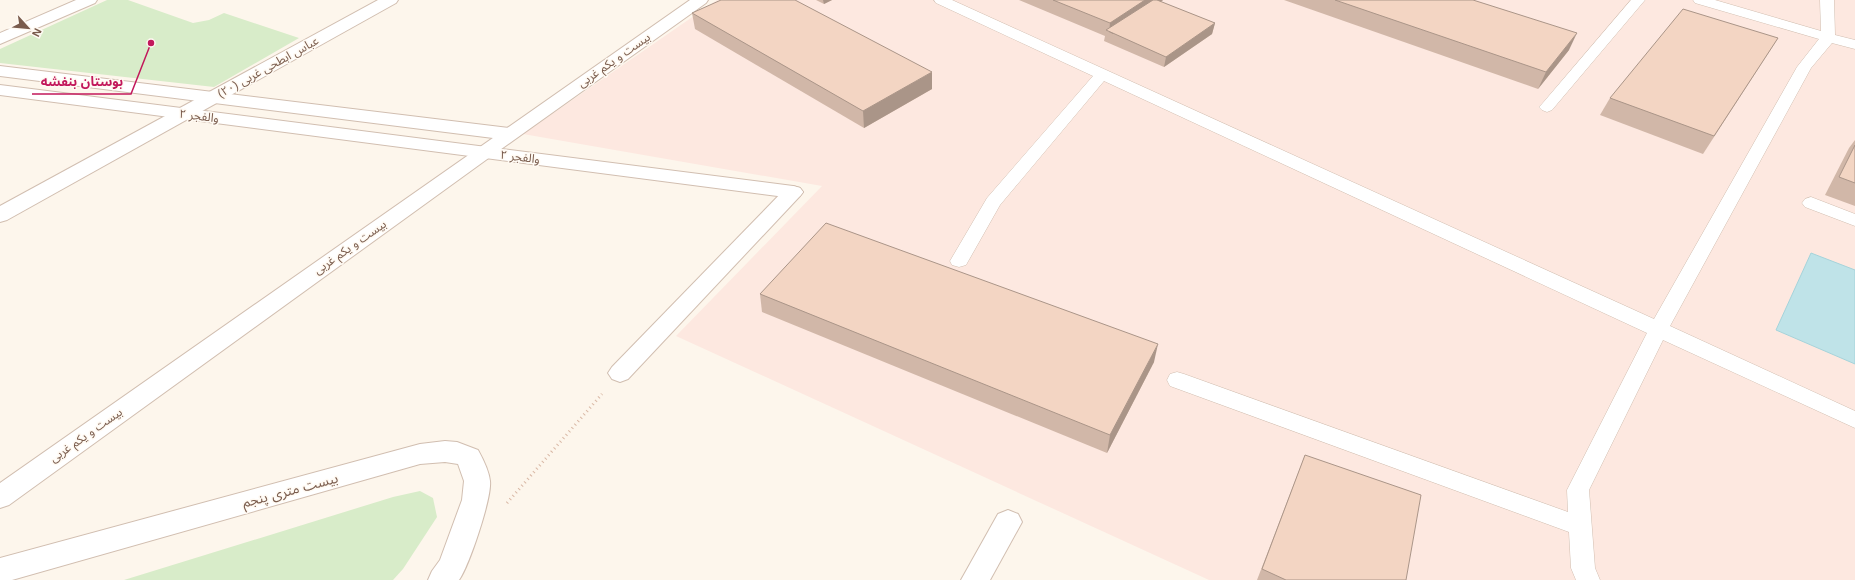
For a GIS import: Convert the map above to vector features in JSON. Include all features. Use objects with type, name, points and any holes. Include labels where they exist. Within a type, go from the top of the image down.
[{"type":"street","points":[[0,39],[89,0]]},
{"type":"street","name":"عباس ابطحی غربی (۲۰)","points":[[0,215],[390,0]]},
{"type":"street","name":"بیست و یکم غربی","points":[[0,497],[482,152],[700,0]]},
{"type":"street","name":"والفجر ۲","points":[[0,71],[509,134]]},
{"type":"street","name":"والفجر ۲","points":[[0,90],[793,192],[620,373]]},
{"type":"street","name":"بیست متری پنجم","points":[[0,570],[420,454],[443,451],[459,452],[469,457],[477,481],[475,500],[447,574]]},
{"type":"street","points":[[975,580],[1008,522]]},
{"type":"lane","points":[[941,0],[1855,420]]},
{"type":"lane","points":[[1547,107],[1638,0]]},
{"type":"lane","points":[[1700,0],[1855,45]]},
{"type":"lane","points":[[1588,580],[1583,568],[1578,490],[1658,330],[1804,67],[1828,38],[1827,0]]},
{"type":"lane","points":[[1828,38],[1855,57]]},
{"type":"lane","points":[[959,261],[993,202],[1102,74]]},
{"type":"lane","points":[[1811,203],[1855,220]]},
{"type":"lane","points":[[1177,380],[1580,526]]},
{"type":"path","points":[[503,508],[620,373]]},
{"type":"shaded area","points":[[717,0],[1855,0],[1855,580],[1209,580],[676,336],[822,186],[523,134]]},
{"type":"green space","points":[[107,0],[128,0],[193,23],[209,20],[224,13],[299,38],[214,87],[0,63],[0,49]]},
{"type":"green space","points":[[420,491],[433,498],[437,517],[403,569],[393,580],[124,580],[393,497]]},
{"type":"water","points":[[1811,253],[1855,270],[1855,364],[1776,330]]},
{"type":"building","points":[[721,0],[795,0],[932,72],[863,111],[692,13]]},
{"type":"building","points":[[1053,0],[1145,0],[1110,23]]},
{"type":"building","points":[[1153,0],[1157,0],[1215,23],[1166,57],[1106,30]]},
{"type":"building","points":[[1335,0],[1473,0],[1577,33],[1546,72]]},
{"type":"building","points":[[1683,9],[1778,38],[1714,136],[1610,98]]},
{"type":"building","points":[[1855,145],[1855,183],[1839,177]]},
{"type":"building","points":[[826,223],[1158,344],[1110,435],[760,294]]},
{"type":"building","points":[[1305,455],[1421,495],[1406,580],[1286,580],[1262,569]]},
{"type":"place","name":"بوستان بنفشه","points":[[151,43]]}]
